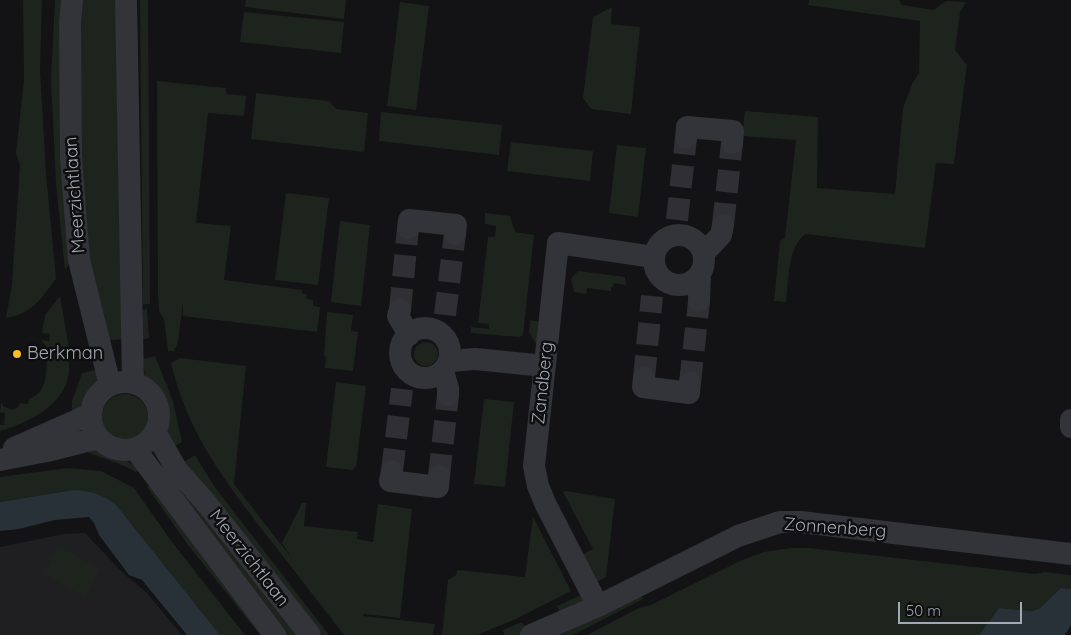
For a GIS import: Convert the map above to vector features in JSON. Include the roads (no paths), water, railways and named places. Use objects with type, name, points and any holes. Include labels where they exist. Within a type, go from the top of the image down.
[{"type":"street","name":"Meerzichtlaan","points":[[72,0],[70,23],[70,158],[79,260],[110,386]]},
{"type":"street","points":[[126,0],[133,383]]},
{"type":"street","points":[[686,138],[687,127],[733,132],[732,143]]},
{"type":"street","points":[[408,228],[409,220],[456,225],[455,234]]},
{"type":"street","name":"Zandberg","points":[[598,606],[538,486],[534,466],[558,243],[655,264],[662,279],[678,285],[694,281],[702,264],[721,235],[723,225]]},
{"type":"street","points":[[652,296],[656,249],[676,227],[683,234],[696,240],[702,264],[699,301]]},
{"type":"street","points":[[400,310],[398,316],[409,335]]},
{"type":"street","points":[[448,395],[446,366],[450,347],[444,325],[415,331],[403,342],[401,350],[405,381],[415,376],[430,378],[446,366],[474,359],[545,366]]},
{"type":"street","points":[[644,378],[643,387],[689,393],[690,383]]},
{"type":"street","points":[[124,382],[133,383],[145,389],[157,406],[159,419],[155,432],[148,441],[135,449],[113,448],[98,438],[92,427],[90,414],[93,402],[97,396],[110,386],[124,382]]},
{"type":"street","points":[[0,455],[90,414]]},
{"type":"street","points":[[1071,420],[1071,427]]},
{"type":"street","name":"Meerzichtlaan","points":[[155,432],[177,470],[207,504],[310,635]]},
{"type":"street","points":[[0,460],[47,451],[98,438]]},
{"type":"street","name":"Meerzichtlaan","points":[[135,449],[275,635]]},
{"type":"street","points":[[392,471],[390,481],[438,487],[439,476]]},
{"type":"street","name":"Zonnenberg","points":[[532,635],[598,606],[738,536],[780,522],[801,522],[1071,554]]},
{"type":"tunnel","points":[[677,220],[686,138]]},
{"type":"tunnel","points":[[723,225],[732,143]]},
{"type":"tunnel","points":[[400,310],[408,228]]},
{"type":"tunnel","points":[[445,315],[455,234]]},
{"type":"tunnel","points":[[644,378],[652,296]]},
{"type":"tunnel","points":[[690,383],[699,301]]},
{"type":"tunnel","points":[[392,471],[402,389]]},
{"type":"tunnel","points":[[439,476],[448,395]]},
{"type":"place","name":"Berkman","points":[[17,354]]}]
